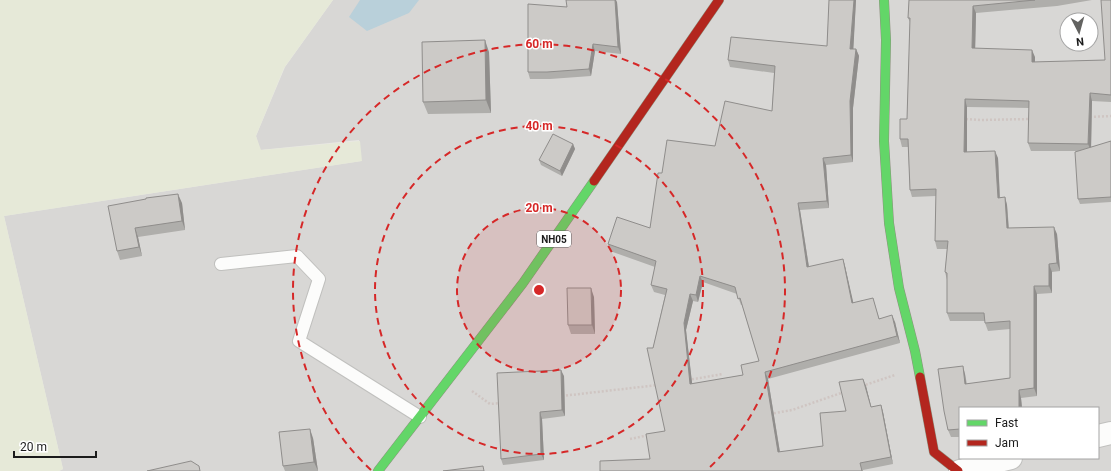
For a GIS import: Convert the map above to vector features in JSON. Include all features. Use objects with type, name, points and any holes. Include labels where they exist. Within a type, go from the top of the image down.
[{"type":"main road","name":"NH05","points":[[378,471],[523,284],[719,0]]},
{"type":"main road","points":[[884,0],[886,40],[884,141],[889,223],[899,288],[915,351],[934,452],[959,471]]},
{"type":"street","points":[[1099,436],[1111,433]]},
{"type":"street","points":[[959,471],[1007,459]]},
{"type":"lane","points":[[221,264],[297,256],[319,279],[299,341],[420,417]]},
{"type":"path","points":[[1088,117],[1111,116]]},
{"type":"path","points":[[966,119],[980,120],[1034,118]]},
{"type":"path","points":[[859,387],[918,367]]},
{"type":"path","points":[[687,380],[724,374]]},
{"type":"path","points":[[450,377],[490,404],[506,402]]},
{"type":"path","points":[[559,396],[665,383]]},
{"type":"path","points":[[769,414],[792,410],[851,390]]},
{"type":"path","points":[[630,439],[653,434]]},
{"type":"shaded area","points":[[333,0],[1111,0],[1111,471],[59,471],[63,469],[4,216],[361,161],[359,140],[260,150],[256,136],[285,67]]},
{"type":"green space","points":[[0,0],[333,0],[284,68],[256,136],[261,150],[360,141],[362,161],[4,216],[63,469],[59,471],[0,471]]},
{"type":"water","points":[[360,0],[419,0],[409,13],[367,31],[349,17]]},
{"type":"building","points":[[566,0],[615,0],[618,47],[593,44],[589,69],[528,72],[528,4],[567,7]]},
{"type":"building","points":[[829,0],[854,0],[850,49],[856,49],[850,101],[851,155],[823,158],[827,201],[798,203],[807,267],[843,259],[852,303],[873,298],[879,319],[892,315],[897,336],[765,372],[778,452],[823,446],[820,413],[846,411],[839,382],[863,379],[871,407],[881,405],[891,457],[860,463],[862,471],[600,471],[600,461],[650,459],[646,434],[665,431],[647,348],[653,348],[667,289],[651,285],[656,261],[608,244],[617,217],[650,228],[658,173],[662,173],[667,140],[715,146],[725,101],[772,111],[775,66],[728,60],[731,37],[827,46]],"holes":[[[700,276],[735,287],[738,299],[740,298],[759,361],[741,365],[743,375],[690,384],[684,323],[690,294],[696,295]]]},
{"type":"building","points":[[909,0],[1035,0],[973,6],[972,48],[1032,50],[1032,62],[1105,60],[1101,0],[1111,0],[1111,95],[1090,93],[1088,144],[1028,143],[1029,101],[965,99],[964,152],[995,151],[998,198],[1005,197],[1007,228],[1054,227],[1057,263],[1049,264],[1049,286],[1034,286],[1034,388],[1019,390],[1019,407],[959,407],[959,429],[948,430],[938,369],[963,366],[965,384],[1010,378],[1010,321],[985,323],[984,313],[947,313],[947,273],[945,272],[948,241],[935,241],[936,189],[910,190],[908,139],[900,139],[900,119],[907,119],[910,18],[908,18]]},
{"type":"building","points":[[485,40],[486,100],[423,102],[422,42]]},
{"type":"building","points":[[553,134],[573,144],[560,171],[539,160]]},
{"type":"building","points":[[1111,141],[1111,197],[1078,199],[1075,152]]},
{"type":"building","points":[[178,194],[182,221],[135,228],[139,247],[117,251],[108,206],[146,198]]},
{"type":"building","points":[[567,288],[591,288],[592,325],[568,325]]},
{"type":"building","points":[[561,370],[562,410],[540,412],[541,454],[501,459],[497,373]]},
{"type":"building","points":[[310,429],[314,462],[283,466],[279,432]]},
{"type":"building","points":[[191,461],[199,466],[200,471],[147,471]]},
{"type":"building","points":[[483,466],[484,471],[443,471]]},
{"type":"traffic: fast","points":[[884,0],[886,40],[884,141],[889,223],[899,288],[920,377]]},
{"type":"traffic: fast","points":[[378,471],[523,283],[594,181]]},
{"type":"traffic: jam","points":[[594,181],[719,0]]},
{"type":"traffic: jam","points":[[920,377],[934,452],[958,471]]}]
